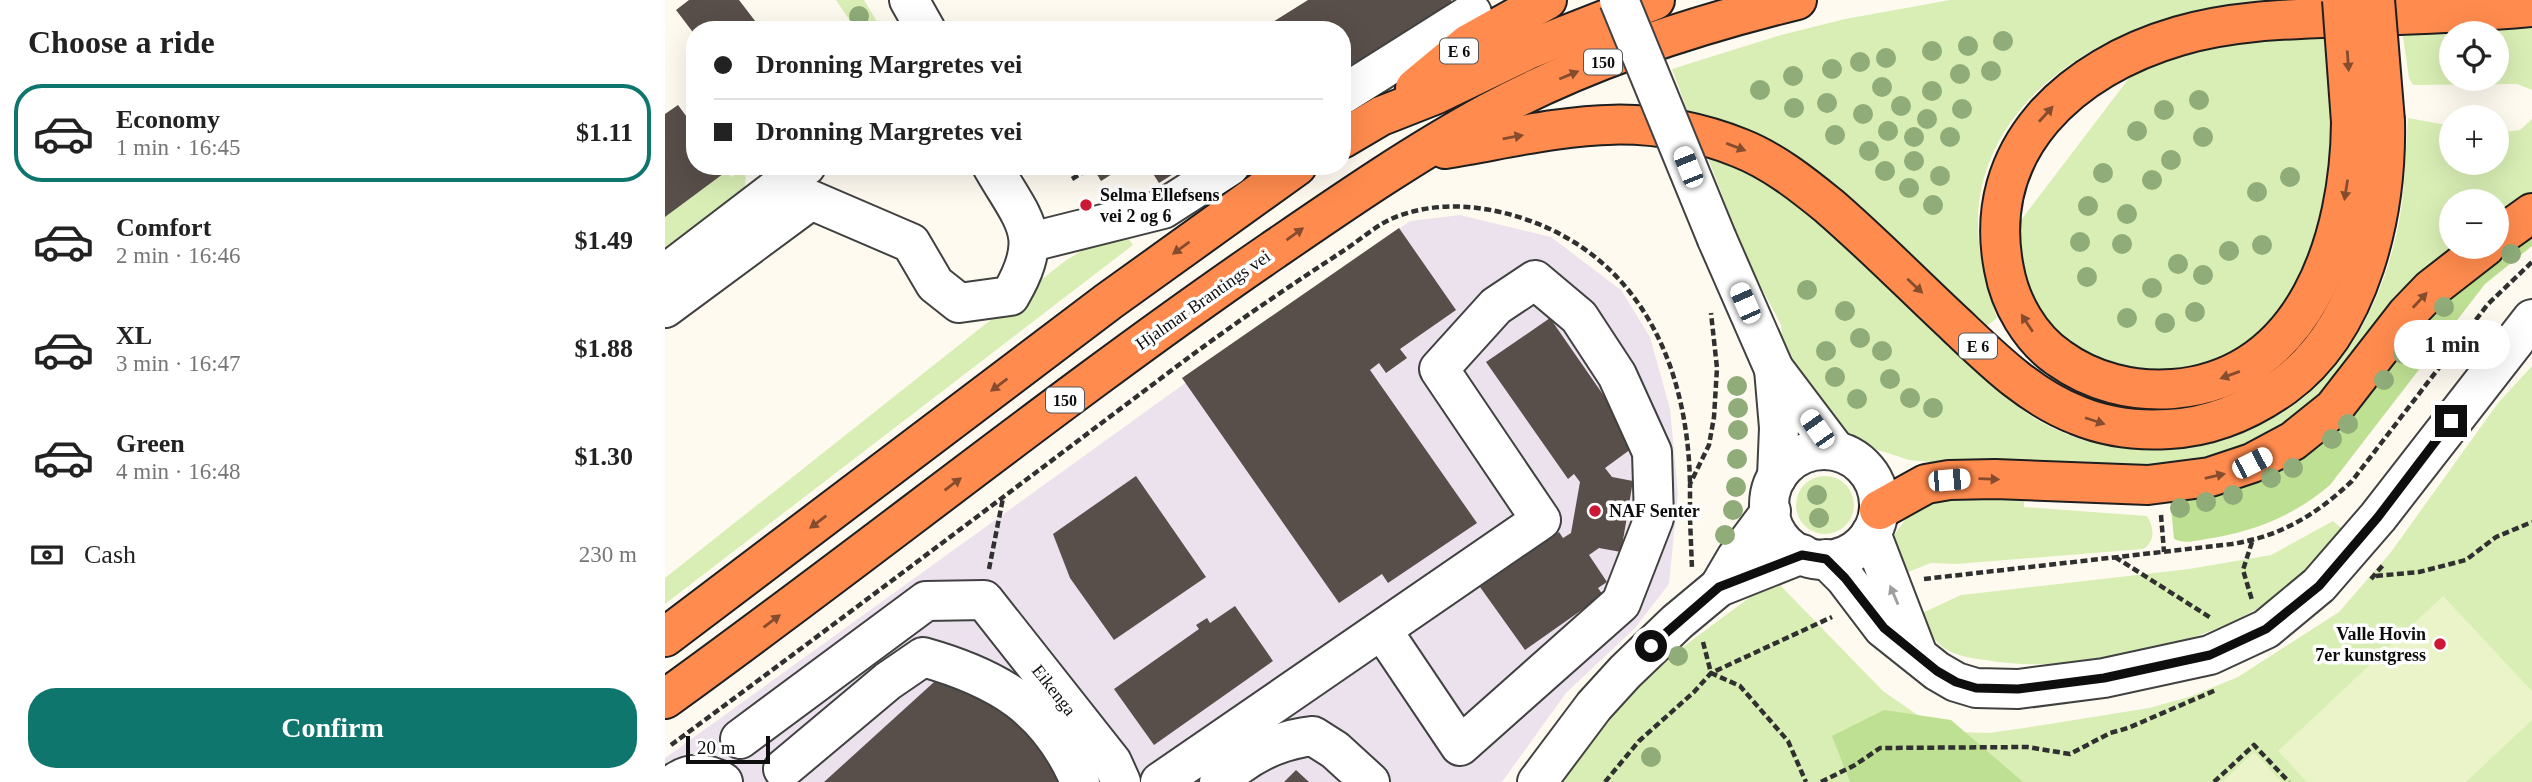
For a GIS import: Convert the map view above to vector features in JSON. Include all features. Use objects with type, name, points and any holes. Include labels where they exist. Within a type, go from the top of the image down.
[{"type":"highway","name":"E 6","points":[[1381,116],[1468,44],[1547,0]]},
{"type":"highway","name":"150","points":[[1351,134],[1381,116],[1437,94],[1530,49],[1655,0]]},
{"type":"highway","name":"Hjalmar Brantings vei","points":[[665,699],[1215,290],[1322,214],[1487,113],[1549,83],[1685,32],[1797,0]]},
{"type":"highway","name":"E 6","points":[[1422,153],[1568,127],[1621,123],[1661,125],[1743,149],[1807,188],[1846,221],[1986,353],[2047,401],[2106,425],[2149,430],[2194,428],[2228,418],[2273,394],[2294,379],[2322,350],[2364,271],[2383,191],[2342,0]]},
{"type":"highway","name":"E 6","points":[[2375,0],[2368,122],[2347,186],[2331,255],[2294,325],[2271,349],[2241,371],[2182,388],[2160,390],[2110,385],[2059,358],[2028,328],[2010,293],[2000,240],[2001,203],[2020,149],[2043,116],[2072,87],[2106,66],[2142,50],[2179,36],[2221,28],[2308,19],[2431,15],[2532,7]]},
{"type":"highway","points":[[665,637],[1109,301],[1284,175]]},
{"type":"highway","points":[[2509,229],[2532,213]]},
{"type":"highway","points":[[1875,522],[1926,484],[1949,480],[1976,478],[2148,485],[2210,477],[2252,463],[2300,436],[2334,408],[2423,297],[2470,259]]},
{"type":"street","points":[[909,0],[921,21]]},
{"type":"street","points":[[1619,0],[1717,239],[1774,369],[1836,451]]},
{"type":"street","points":[[1351,89],[1472,13]]},
{"type":"street","points":[[665,274],[786,175]]},
{"type":"street","points":[[665,308],[811,200],[911,243],[936,284],[960,303],[1010,296],[1028,260],[1031,242],[1023,220],[997,175]]},
{"type":"street","points":[[1031,242],[1163,209],[1216,175]]},
{"type":"street","points":[[1160,782],[1541,520],[1439,369],[1496,306],[1535,280],[1579,317],[1617,375],[1652,452],[1654,518],[1621,603],[1460,746],[1382,630]]},
{"type":"street","points":[[1774,369],[1779,428],[1774,494],[1778,533],[1786,544],[1814,557],[1845,578],[1884,628],[1937,671],[1956,682],[1976,688],[2018,689],[2104,678],[2178,664],[2210,655],[2266,629],[2319,586],[2346,556],[2532,319]]},
{"type":"street","points":[[1537,782],[1566,740],[1625,672],[1660,638],[1706,583],[1736,558],[1791,462],[1805,454],[1820,450],[1836,451],[1855,459],[1867,471],[1877,489],[1875,522],[1918,655]]},
{"type":"street","points":[[1706,583],[1814,557],[1849,553],[1875,522]]},
{"type":"street","points":[[740,739],[926,601],[983,600]]},
{"type":"street","name":"Eikenga","points":[[983,600],[1059,718],[1112,762],[1121,782]]},
{"type":"street","points":[[783,769],[888,681],[923,657],[961,667],[1001,686],[1027,706],[1059,718],[1080,782]]},
{"type":"street","points":[[1219,782],[1232,769],[1268,746],[1292,738],[1313,736],[1335,750],[1370,782]]},
{"type":"street","points":[[676,782],[683,777],[701,774],[710,774],[723,782]]},
{"type":"path","points":[[1072,180],[1080,175]]},
{"type":"path","points":[[665,750],[1241,318],[1394,217],[1435,206],[1474,206],[1553,229],[1592,252],[1623,283],[1658,334],[1672,367],[1689,442],[1690,484],[1706,583]]},
{"type":"path","points":[[1690,484],[1709,445],[1714,417],[1717,368],[1709,302]]},
{"type":"path","points":[[983,600],[1003,498]]},
{"type":"path","points":[[2159,509],[2164,552]]},
{"type":"path","points":[[2375,576],[2419,572],[2466,560],[2496,537],[2532,522]]},
{"type":"path","points":[[2252,541],[2243,570],[2254,605]]},
{"type":"path","points":[[2115,557],[2141,571],[2164,590],[2213,620]]},
{"type":"path","points":[[1605,782],[1639,740],[1694,692],[1711,673],[1839,614]]},
{"type":"path","points":[[1700,631],[1711,673]]},
{"type":"path","points":[[1711,673],[1740,686],[1788,741],[1806,782]]},
{"type":"path","points":[[2214,782],[2254,745],[2289,782]]},
{"type":"shaded area","points":[[1460,215],[1551,237],[1621,290],[1650,337],[1670,409],[1678,493],[1669,584],[1635,628],[1566,693],[1502,782],[665,782],[665,758],[1410,221]]},
{"type":"green space","points":[[836,0],[864,0],[877,21],[850,21]]},
{"type":"green space","points":[[1950,0],[2458,0],[2199,12],[2151,24],[2113,40],[2077,60],[2045,84],[2017,113],[1996,146],[1983,184],[1978,225],[1981,261],[1997,318],[1983,329],[1689,115],[1672,69],[1781,35],[1845,19]]},
{"type":"green space","points":[[2532,24],[2532,90],[2509,84],[2509,25]]},
{"type":"green space","points":[[2439,28],[2439,85],[2413,85],[2409,78],[2402,30]]},
{"type":"green space","points":[[2327,35],[2335,152],[2332,184],[2318,237],[2300,284],[2265,329],[2233,352],[2208,362],[2182,369],[2155,371],[2129,369],[2103,362],[2079,350],[2057,332],[2047,321],[2033,296],[2021,253],[2018,224],[2133,73],[2167,59],[2211,48],[2255,40]]},
{"type":"green space","points":[[2408,118],[2439,124],[2439,175],[2509,175],[2509,131],[2520,130],[2532,119],[2532,201],[2509,217],[2509,189],[2439,189],[2439,259],[2456,259],[2315,408],[2206,467],[1952,464],[1909,460],[1872,448],[1831,424],[1806,391],[1782,338],[1781,325],[1747,260],[1706,153],[1747,172],[1799,203],[1866,263],[1982,376],[2028,414],[2074,437],[2100,444],[2153,450],[2206,445],[2246,432],[2297,403],[2322,381],[2343,356],[2376,298],[2388,266],[2402,203]]},
{"type":"green space","points":[[722,175],[746,175],[745,189],[665,248],[665,217]]},
{"type":"green space","points":[[1120,227],[1133,245],[665,604],[665,578],[1065,261]]},
{"type":"green space","points":[[2532,227],[2532,246],[2485,284],[2330,485],[2302,506],[2256,527],[2194,541],[2174,539],[2170,497],[2219,489],[2494,259],[2509,259],[2509,246]]},
{"type":"green space","points":[[2532,366],[2532,782],[1563,782],[1599,730],[1660,664],[1761,589],[1778,583],[1883,691],[1922,718],[1956,732],[1989,733],[2149,708],[2189,697],[2238,677],[2339,612],[2391,552],[2498,403]]},
{"type":"green space","points":[[1819,476],[1831,476],[1846,484],[1854,499],[1854,511],[1846,526],[1831,534],[1819,534],[1804,526],[1796,511],[1796,499],[1804,484]]},
{"type":"green space","points":[[2024,492],[2024,507],[2147,516],[2152,538],[2143,549],[1956,564],[1931,563],[1898,576],[1893,553],[1894,535],[1911,512],[1939,494]]},
{"type":"green space","points":[[2333,521],[2346,532],[2272,599],[2216,629],[2185,640],[2117,657],[2082,662],[2015,664],[1959,655],[1940,645],[1920,614],[1961,595],[2189,569],[2271,555]]},
{"type":"green space","name":"Valle Hovin 7er kunstgress","points":[[2443,596],[2532,691],[2532,720],[2466,782],[2307,782],[2278,751]]},
{"type":"green space","points":[[1884,710],[1951,720],[2023,782],[1850,782],[1832,736]]},
{"type":"green space","points":[[2254,752],[2282,782],[2222,782]]},
{"type":"building","points":[[689,0],[739,0],[755,21],[686,21],[686,23],[676,10]]},
{"type":"building","points":[[1308,0],[1451,0],[1454,5],[1351,65],[1351,21],[1274,21]]},
{"type":"building","points":[[678,105],[686,116],[686,175],[722,175],[665,217],[665,114]]},
{"type":"building","points":[[1097,175],[1111,175],[1101,181]]},
{"type":"building","points":[[1154,175],[1172,175],[1159,183]]},
{"type":"building","points":[[1399,228],[1456,310],[1400,349],[1407,358],[1386,373],[1379,363],[1370,370],[1477,523],[1388,583],[1382,574],[1339,603],[1182,378]]},
{"type":"building","points":[[1550,318],[1631,435],[1624,439],[1631,449],[1605,468],[1612,477],[1633,481],[1621,552],[1599,548],[1589,555],[1607,582],[1598,588],[1603,595],[1525,650],[1480,587],[1559,532],[1563,538],[1571,533],[1580,482],[1574,474],[1568,479],[1486,362]]},
{"type":"building","points":[[1136,476],[1206,577],[1114,640],[1070,578],[1053,534]]},
{"type":"building","points":[[1235,606],[1273,661],[1154,745],[1114,689],[1199,629],[1196,625],[1207,618],[1210,623]]},
{"type":"building","points":[[944,673],[1022,714],[1071,782],[824,782]]},
{"type":"building","points":[[1296,770],[1309,782],[1284,782]]},
{"type":"place","name":"Selma Ellefsens vei 2 og 6","points":[[1086,205]]},
{"type":"place","name":"NAF Senter","points":[[1595,511]]},
{"type":"place","name":"Valle Hovin 7er kunstgress","points":[[2440,644]]},
{"type":"route","points":[[1651,646],[1719,587],[1749,573],[1802,555],[1826,559],[1845,578],[1884,628],[1937,671],[1956,682],[1976,688],[2018,689],[2104,678],[2178,664],[2210,655],[2266,629],[2319,586],[2378,517],[2451,421]]}]
